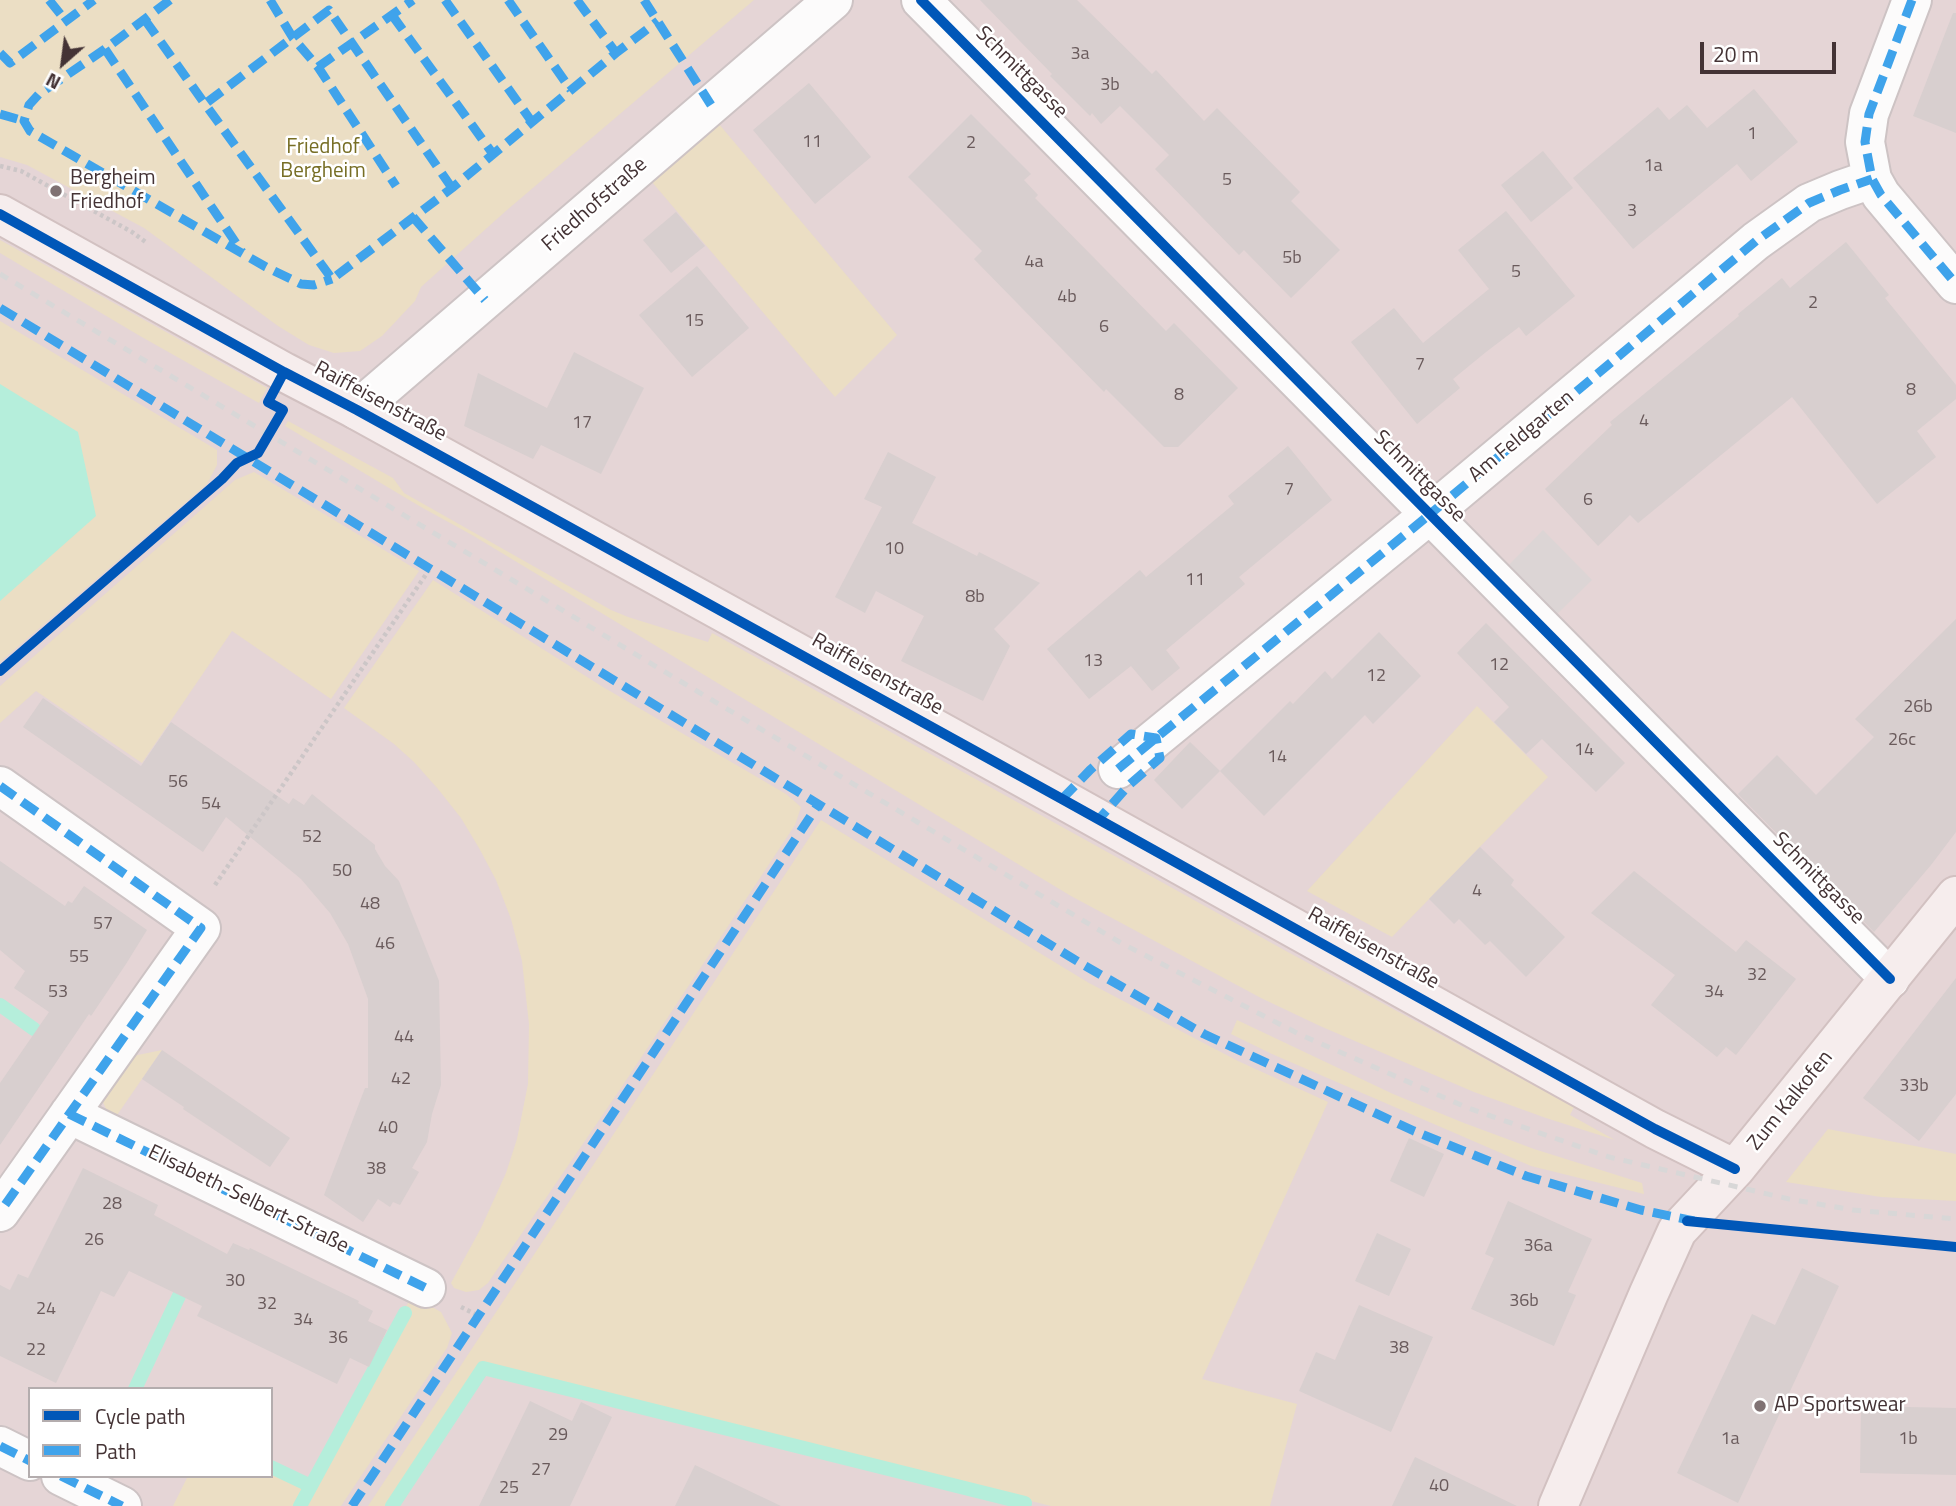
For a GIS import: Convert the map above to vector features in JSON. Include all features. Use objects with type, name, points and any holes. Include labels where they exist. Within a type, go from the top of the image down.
[{"type":"street","name":"Friedhofstraße","points":[[357,410],[833,0]]},
{"type":"street","name":"Schmittgasse","points":[[921,0],[1890,979]]},
{"type":"street","points":[[1912,0],[1869,114],[1865,142],[1872,179],[1881,195],[1956,284]]},
{"type":"street","name":"Am Feldgarten","points":[[1118,769],[1429,515],[1756,241],[1809,203],[1872,179]]},
{"type":"street","name":"Raiffeisenstraße","points":[[0,214],[1655,1129],[1735,1169]]},
{"type":"street","points":[[0,786],[201,928],[0,1212]]},
{"type":"street","name":"Zum Kalkofen","points":[[1558,1506],[1677,1231],[1735,1169],[1956,896]]},
{"type":"street","name":"Elisabeth-Selbert-Straße","points":[[69,1114],[426,1288]]},
{"type":"street","points":[[0,1446],[28,1460]]},
{"type":"street","points":[[65,1478],[122,1506]]},
{"type":"path","points":[[0,166],[21,171],[132,232]]},
{"type":"path","points":[[224,870],[429,570]]},
{"type":"shaded area","points":[[0,0],[1956,0],[1956,1506],[0,1506]]},
{"type":"shaded area","points":[[0,384],[78,432],[96,516],[0,601]]},
{"type":"shaded area","points":[[1543,530],[1592,580],[1556,615],[1508,566]]},
{"type":"green space","name":"Friedhof Bergheim","points":[[0,0],[754,0],[507,210],[421,287],[415,301],[382,336],[360,351],[334,353],[309,345],[278,326],[144,228],[27,165],[0,157]]},
{"type":"green space","points":[[713,117],[897,335],[835,397],[646,175]]},
{"type":"green space","points":[[0,240],[267,388],[259,403],[0,253]]},
{"type":"green space","points":[[0,321],[217,450],[217,465],[207,484],[0,662]]},
{"type":"green space","points":[[288,421],[393,478],[404,493],[611,610],[708,642],[712,633],[1574,1107],[1570,1115],[1615,1140],[1474,1092],[1320,1026],[1261,998],[1071,896],[472,535],[285,426]]},
{"type":"green space","points":[[254,472],[419,571],[331,699],[232,631],[142,763],[36,691],[0,723],[0,686],[235,480]]},
{"type":"green space","points":[[433,580],[603,687],[786,794],[801,807],[795,825],[488,1283],[479,1290],[466,1292],[454,1288],[451,1283],[481,1228],[506,1173],[517,1139],[528,1084],[529,1024],[522,961],[511,919],[496,880],[461,818],[414,762],[344,708]]},
{"type":"green space","points":[[1477,706],[1548,777],[1392,937],[1307,891]]},
{"type":"green space","points":[[821,820],[1089,983],[1238,1061],[1328,1102],[1202,1379],[1297,1404],[1270,1506],[1051,1506],[482,1364],[389,1506],[368,1506]]},
{"type":"green space","points":[[1237,1020],[1393,1094],[1464,1123],[1534,1149],[1642,1183],[1644,1194],[1531,1166],[1231,1034]]},
{"type":"green space","points":[[162,1050],[115,1118],[109,1115],[102,1100],[133,1056]]},
{"type":"green space","points":[[1828,1129],[1956,1154],[1956,1201],[1881,1197],[1786,1182]]},
{"type":"green space","points":[[412,1296],[441,1312],[452,1333],[447,1348],[341,1506],[304,1506],[409,1315],[403,1312]]},
{"type":"green space","points":[[273,1471],[307,1487],[296,1506],[173,1506],[187,1478],[273,1478]]},
{"type":"building","points":[[980,0],[1077,0],[1152,74],[1156,70],[1204,121],[1217,108],[1300,192],[1291,201],[1340,250],[1291,298],[1244,250],[1239,255],[1155,169],[1169,155],[1120,106],[1101,124],[1092,113],[1090,116]]},
{"type":"building","points":[[1953,13],[1956,13],[1956,133],[1913,116]]},
{"type":"building","points":[[809,83],[871,157],[815,204],[753,130]]},
{"type":"building","points":[[1754,89],[1798,142],[1751,181],[1737,164],[1633,249],[1573,178],[1658,107],[1669,120],[1687,105],[1707,128]]},
{"type":"building","points":[[971,114],[1031,174],[1024,180],[1038,195],[1035,198],[1166,331],[1174,323],[1238,388],[1178,447],[1164,447],[1106,389],[1104,392],[974,259],[982,251],[908,177]]},
{"type":"building","points":[[1543,151],[1573,188],[1531,222],[1501,185]]},
{"type":"building","points":[[1506,211],[1575,296],[1526,336],[1519,327],[1486,352],[1453,379],[1460,388],[1417,424],[1351,342],[1394,308],[1423,343],[1489,289],[1458,250]]},
{"type":"building","points":[[676,212],[705,246],[671,273],[643,240]]},
{"type":"building","points":[[1846,242],[1889,295],[1885,298],[1956,385],[1956,399],[1917,431],[1936,457],[1877,504],[1792,397],[1638,523],[1630,515],[1598,546],[1545,489],[1612,425],[1610,422],[1739,316],[1738,314],[1782,278],[1790,288]]},
{"type":"building","points":[[697,266],[749,328],[692,377],[639,315]]},
{"type":"building","points":[[574,352],[644,388],[601,474],[541,445],[533,459],[464,426],[478,373],[547,408]]},
{"type":"building","points":[[1288,446],[1332,500],[1239,577],[1245,584],[1166,650],[1180,668],[1152,691],[1131,666],[1089,699],[1047,649],[1140,570],[1146,577],[1234,504],[1228,496]]},
{"type":"building","points":[[888,452],[936,477],[912,523],[977,556],[979,552],[1040,583],[994,629],[1010,646],[983,701],[901,661],[924,616],[876,591],[865,613],[835,597],[882,507],[864,499]]},
{"type":"building","points":[[1956,619],[1956,832],[1874,932],[1738,794],[1777,755],[1816,795],[1874,737],[1855,719]]},
{"type":"building","points":[[1486,623],[1625,763],[1596,792],[1542,739],[1526,754],[1494,722],[1509,707],[1457,653]]},
{"type":"building","points":[[1379,632],[1421,676],[1373,724],[1365,715],[1264,816],[1220,771],[1290,701],[1293,704],[1325,671],[1332,679]]},
{"type":"building","points":[[43,698],[141,766],[171,722],[289,804],[293,798],[304,805],[312,794],[375,845],[385,866],[399,881],[439,981],[441,1085],[427,1142],[412,1168],[419,1172],[400,1205],[393,1202],[390,1207],[378,1199],[363,1222],[324,1195],[365,1088],[368,1088],[368,999],[348,944],[330,913],[301,879],[226,817],[203,852],[23,727]]},
{"type":"building","points":[[1190,742],[1220,771],[1182,809],[1154,780]]},
{"type":"building","points":[[1480,847],[1514,880],[1511,885],[1565,937],[1526,977],[1490,941],[1485,945],[1459,919],[1454,924],[1429,899]]},
{"type":"building","points":[[0,861],[65,906],[68,901],[72,903],[84,886],[147,930],[91,1016],[89,1014],[0,1145],[0,1083],[49,1012],[14,988],[25,971],[0,950]]},
{"type":"building","points":[[1634,871],[1736,952],[1746,940],[1796,979],[1736,1055],[1726,1047],[1717,1057],[1651,1005],[1675,975],[1591,913]]},
{"type":"building","points":[[1956,978],[1956,1094],[1919,1141],[1863,1098]]},
{"type":"building","points":[[162,1050],[290,1138],[270,1167],[142,1079]]},
{"type":"building","points":[[1409,1138],[1444,1154],[1424,1197],[1390,1181]]},
{"type":"building","points":[[83,1168],[158,1205],[154,1215],[227,1254],[233,1243],[249,1250],[250,1248],[359,1301],[358,1303],[373,1311],[368,1321],[387,1330],[369,1367],[350,1358],[337,1384],[197,1316],[202,1306],[129,1271],[114,1297],[101,1291],[56,1383],[0,1356],[0,1285],[10,1290],[18,1274],[28,1278]]},
{"type":"building","points":[[1508,1201],[1592,1239],[1568,1292],[1576,1295],[1554,1346],[1471,1309],[1494,1258],[1485,1254]]},
{"type":"building","points":[[1377,1233],[1411,1249],[1389,1296],[1355,1281]]},
{"type":"building","points":[[1802,1268],[1839,1286],[1738,1503],[1677,1473],[1752,1314],[1775,1325]]},
{"type":"building","points":[[1359,1305],[1433,1337],[1391,1432],[1299,1391],[1316,1352],[1335,1360]]},
{"type":"building","points":[[530,1401],[572,1421],[581,1402],[612,1417],[570,1506],[479,1506]]},
{"type":"building","points":[[1861,1406],[1956,1408],[1956,1475],[1860,1473]]},
{"type":"building","points":[[1415,1457],[1517,1506],[1392,1506]]},
{"type":"building","points":[[695,1465],[781,1506],[675,1506]]},
{"type":"waterway","points":[[0,1005],[34,1029]]},
{"type":"waterway","points":[[136,1387],[187,1279]]},
{"type":"waterway","points":[[300,1506],[405,1313]]},
{"type":"waterway","points":[[392,1506],[483,1368],[1025,1503]]},
{"type":"waterway","points":[[273,1468],[311,1486]]},
{"type":"railway","points":[[0,274],[1121,943],[1301,1035],[1468,1108],[1609,1157],[1789,1199],[1853,1210],[1956,1219]]},
{"type":"marked path","points":[[49,0],[66,21]]},
{"type":"marked path","points":[[0,53],[10,63],[94,0]]},
{"type":"marked path","points":[[170,0],[39,94],[29,105],[24,121],[30,131],[266,267],[301,284],[314,285],[332,279]]},
{"type":"marked path","points":[[270,0],[293,38],[318,67],[396,186]]},
{"type":"marked path","points":[[318,67],[413,0]]},
{"type":"marked path","points":[[445,0],[532,122]]},
{"type":"marked path","points":[[508,0],[571,90]]},
{"type":"marked path","points":[[577,0],[616,53]]},
{"type":"marked path","points":[[644,0],[711,105]]},
{"type":"marked path","points":[[1912,0],[1869,114],[1865,142],[1872,179],[1881,195],[1956,284]]},
{"type":"marked path","points":[[452,188],[329,10],[205,104],[332,279],[452,188],[658,21]]},
{"type":"marked path","points":[[392,15],[493,154]]},
{"type":"marked path","points":[[145,20],[205,104]]},
{"type":"marked path","points":[[105,49],[242,252]]},
{"type":"marked path","points":[[0,114],[24,121]]},
{"type":"marked path","points":[[1118,769],[1429,515],[1756,241],[1809,203],[1872,179]]},
{"type":"marked path","points":[[413,217],[485,300]]},
{"type":"marked path","points":[[0,308],[1082,964],[1204,1034],[1414,1131],[1526,1176],[1641,1210],[1694,1221]]},
{"type":"marked path","points":[[1062,799],[1131,734],[1156,738],[1160,758],[1128,786],[1099,819]]},
{"type":"marked path","points":[[0,786],[201,928],[0,1212]]},
{"type":"marked path","points":[[352,1506],[818,805]]},
{"type":"marked path","points":[[69,1114],[426,1288]]},
{"type":"marked path","points":[[0,1446],[28,1460]]},
{"type":"marked path","points":[[65,1478],[122,1506]]},
{"type":"cycle path","points":[[921,0],[1890,979]]},
{"type":"cycle path","points":[[0,214],[1655,1129],[1735,1169]]},
{"type":"cycle path","points":[[0,671],[222,479],[237,463],[258,453],[283,410],[268,402],[284,372]]},
{"type":"cycle path","points":[[1687,1221],[1956,1247]]},
{"type":"place","name":"Bergheim Friedhof","points":[[56,191]]},
{"type":"place","name":"AP Sportswear","points":[[1760,1406]]}]
